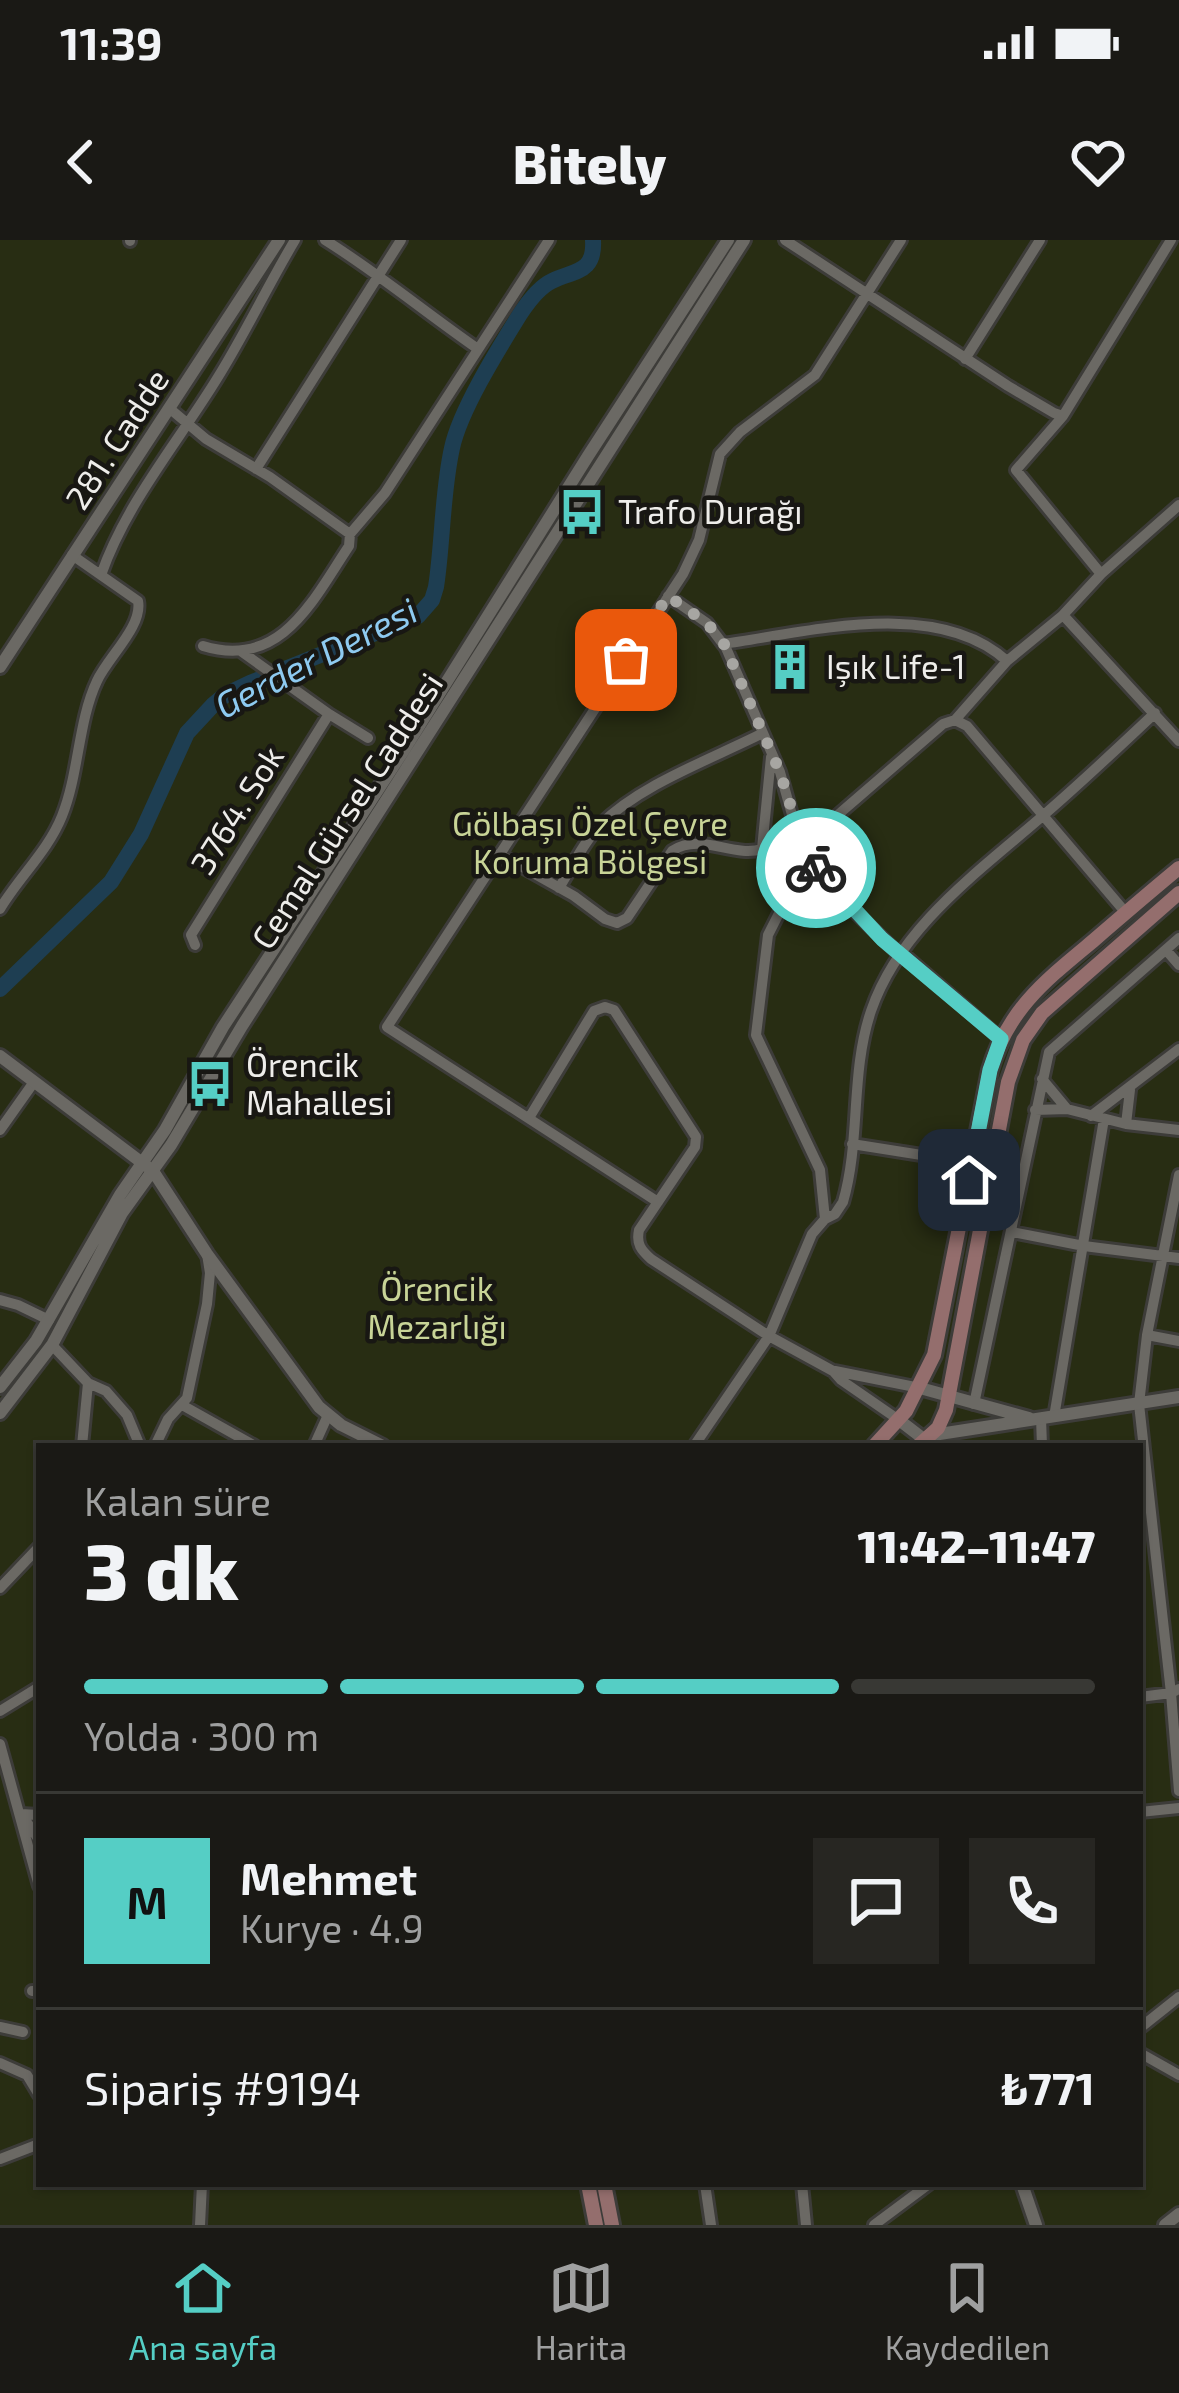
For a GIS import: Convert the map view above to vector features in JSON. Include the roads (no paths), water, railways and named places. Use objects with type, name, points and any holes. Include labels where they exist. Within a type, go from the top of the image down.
[{"type":"main road","points":[[877,1443],[920,1388],[934,1355],[990,1070],[1001,1039],[1030,995],[1179,868]]},
{"type":"main road","points":[[925,1442],[941,1421],[949,1397],[1007,1082],[1022,1040],[1042,1012],[1179,893]]},
{"type":"main road","points":[[589,2187],[596,2225]]},
{"type":"main road","points":[[605,2187],[612,2225]]},
{"type":"street","name":"281. Cadde","points":[[0,667],[279,240]]},
{"type":"street","points":[[101,575],[125,524],[239,342],[295,240]]},
{"type":"street","points":[[325,240],[380,274],[393,290],[478,349]]},
{"type":"street","points":[[256,469],[401,240]]},
{"type":"street","points":[[203,646],[220,652],[241,651],[266,644],[296,624],[349,546],[350,534],[385,493],[549,240]]},
{"type":"street","name":"Cemal Gürsel Caddesi","points":[[0,1387],[36,1341],[120,1196],[148,1167],[223,1027],[728,240]]},
{"type":"street","name":"Cemal Gürsel Caddesi","points":[[0,1413],[52,1345],[148,1167],[744,240]]},
{"type":"street","points":[[785,240],[965,358],[1064,416]]},
{"type":"street","points":[[658,1202],[387,1027],[683,574],[699,540],[720,454],[740,432],[815,375],[902,240]]},
{"type":"street","points":[[965,358],[1040,240]]},
{"type":"street","points":[[1101,574],[1016,470],[1064,416],[1172,240]]},
{"type":"street","points":[[169,408],[206,440],[350,534]]},
{"type":"street","points":[[825,1219],[820,1169],[756,1034],[768,935],[805,850],[943,724],[955,720],[1007,661],[1179,505]]},
{"type":"street","points":[[0,909],[33,866],[62,816],[94,689],[140,612],[138,601],[72,555]]},
{"type":"street","points":[[668,596],[707,623],[724,644],[764,733],[805,850],[856,913],[1001,1039]]},
{"type":"street","points":[[1063,615],[1179,741]]},
{"type":"street","points":[[724,644],[872,624],[912,624],[965,634],[1007,661]]},
{"type":"street","points":[[241,651],[368,738]]},
{"type":"street","points":[[696,1443],[769,1336],[812,1234],[843,1202],[866,1029],[901,954],[964,884],[1155,713]]},
{"type":"street","name":"3764. Sok","points":[[193,940],[329,714]]},
{"type":"street","points":[[955,720],[968,726],[1126,913]]},
{"type":"street","points":[[559,888],[592,835],[618,810],[764,733]]},
{"type":"street","points":[[499,854],[616,923],[627,918],[672,851],[682,845],[759,851],[764,843],[772,754]]},
{"type":"street","points":[[974,1404],[1046,1058],[1179,938]]},
{"type":"street","points":[[1166,950],[1179,965]]},
{"type":"street","points":[[529,1118],[594,1011],[614,1010],[696,1137],[695,1147],[639,1230],[641,1249],[650,1259],[833,1371],[1042,1418]]},
{"type":"street","points":[[1042,1443],[1042,1418],[1084,1246],[1098,1118],[1179,1049]]},
{"type":"street","points":[[0,1057],[148,1167],[306,1391],[341,1425],[377,1443]]},
{"type":"street","points":[[1042,1078],[1066,1109]]},
{"type":"street","points":[[0,1130],[34,1082]]},
{"type":"street","points":[[1126,1124],[1130,1090]]},
{"type":"street","points":[[1035,1110],[1066,1109],[1126,1124],[1179,1130]]},
{"type":"street","points":[[852,1144],[972,1162]]},
{"type":"street","points":[[1179,1175],[1138,1404],[1175,1691],[1179,1791]]},
{"type":"street","points":[[1012,1232],[1179,1258]]},
{"type":"street","points":[[155,1443],[187,1398],[207,1304],[207,1254]]},
{"type":"street","points":[[0,1300],[49,1320]]},
{"type":"street","points":[[1147,1335],[1179,1341]]},
{"type":"street","points":[[52,1345],[145,1431],[162,1429]]},
{"type":"street","points":[[833,1371],[925,1442],[1179,1397]]},
{"type":"street","points":[[82,1443],[88,1383]]},
{"type":"street","points":[[182,1405],[250,1443]]},
{"type":"street","points":[[127,1415],[139,1443]]},
{"type":"street","points":[[315,1443],[328,1415]]},
{"type":"street","points":[[0,1588],[36,1551]]},
{"type":"street","points":[[22,1567],[36,1573]]},
{"type":"street","points":[[0,1712],[36,1689]]},
{"type":"street","points":[[1143,1696],[1175,1691]]},
{"type":"street","points":[[0,1744],[36,1874]]},
{"type":"street","points":[[1143,1812],[1179,1808]]},
{"type":"street","points":[[21,1814],[36,1815]]},
{"type":"street","points":[[21,1814],[36,1836]]},
{"type":"street","points":[[1143,2026],[1179,1997]]},
{"type":"street","points":[[0,2027],[23,2032]]},
{"type":"street","points":[[1143,2055],[1179,2075]]},
{"type":"street","points":[[0,2063],[27,2074],[36,2090]]},
{"type":"street","points":[[0,2159],[36,2145]]},
{"type":"street","points":[[200,2225],[202,2187]]},
{"type":"street","points":[[705,2187],[711,2225]]},
{"type":"street","points":[[802,2187],[806,2225]]},
{"type":"street","points":[[1023,2187],[1036,2225]]},
{"type":"street","points":[[874,2225],[910,2191]]},
{"type":"street","points":[[1165,2225],[1179,2214]]},
{"type":"waterway","name":"Gerder Deresi","points":[[0,989],[111,882],[141,834],[187,733],[213,705],[250,683],[418,616],[432,600],[449,465],[463,416],[527,305],[547,284],[587,265],[593,240]]},
{"type":"place","name":"Trafo Durağı","points":[[582,512]]},
{"type":"place","name":"Işık Life-1","points":[[790,667]]},
{"type":"place","name":"Örencik Mahallesi","points":[[210,1084]]},
{"type":"park label","name":"Gölbaşı Özel Çevre Koruma Bölgesi","points":[[590,843]]},
{"type":"park label","name":"Örencik Mezarlığı","points":[[437,1308]]}]
